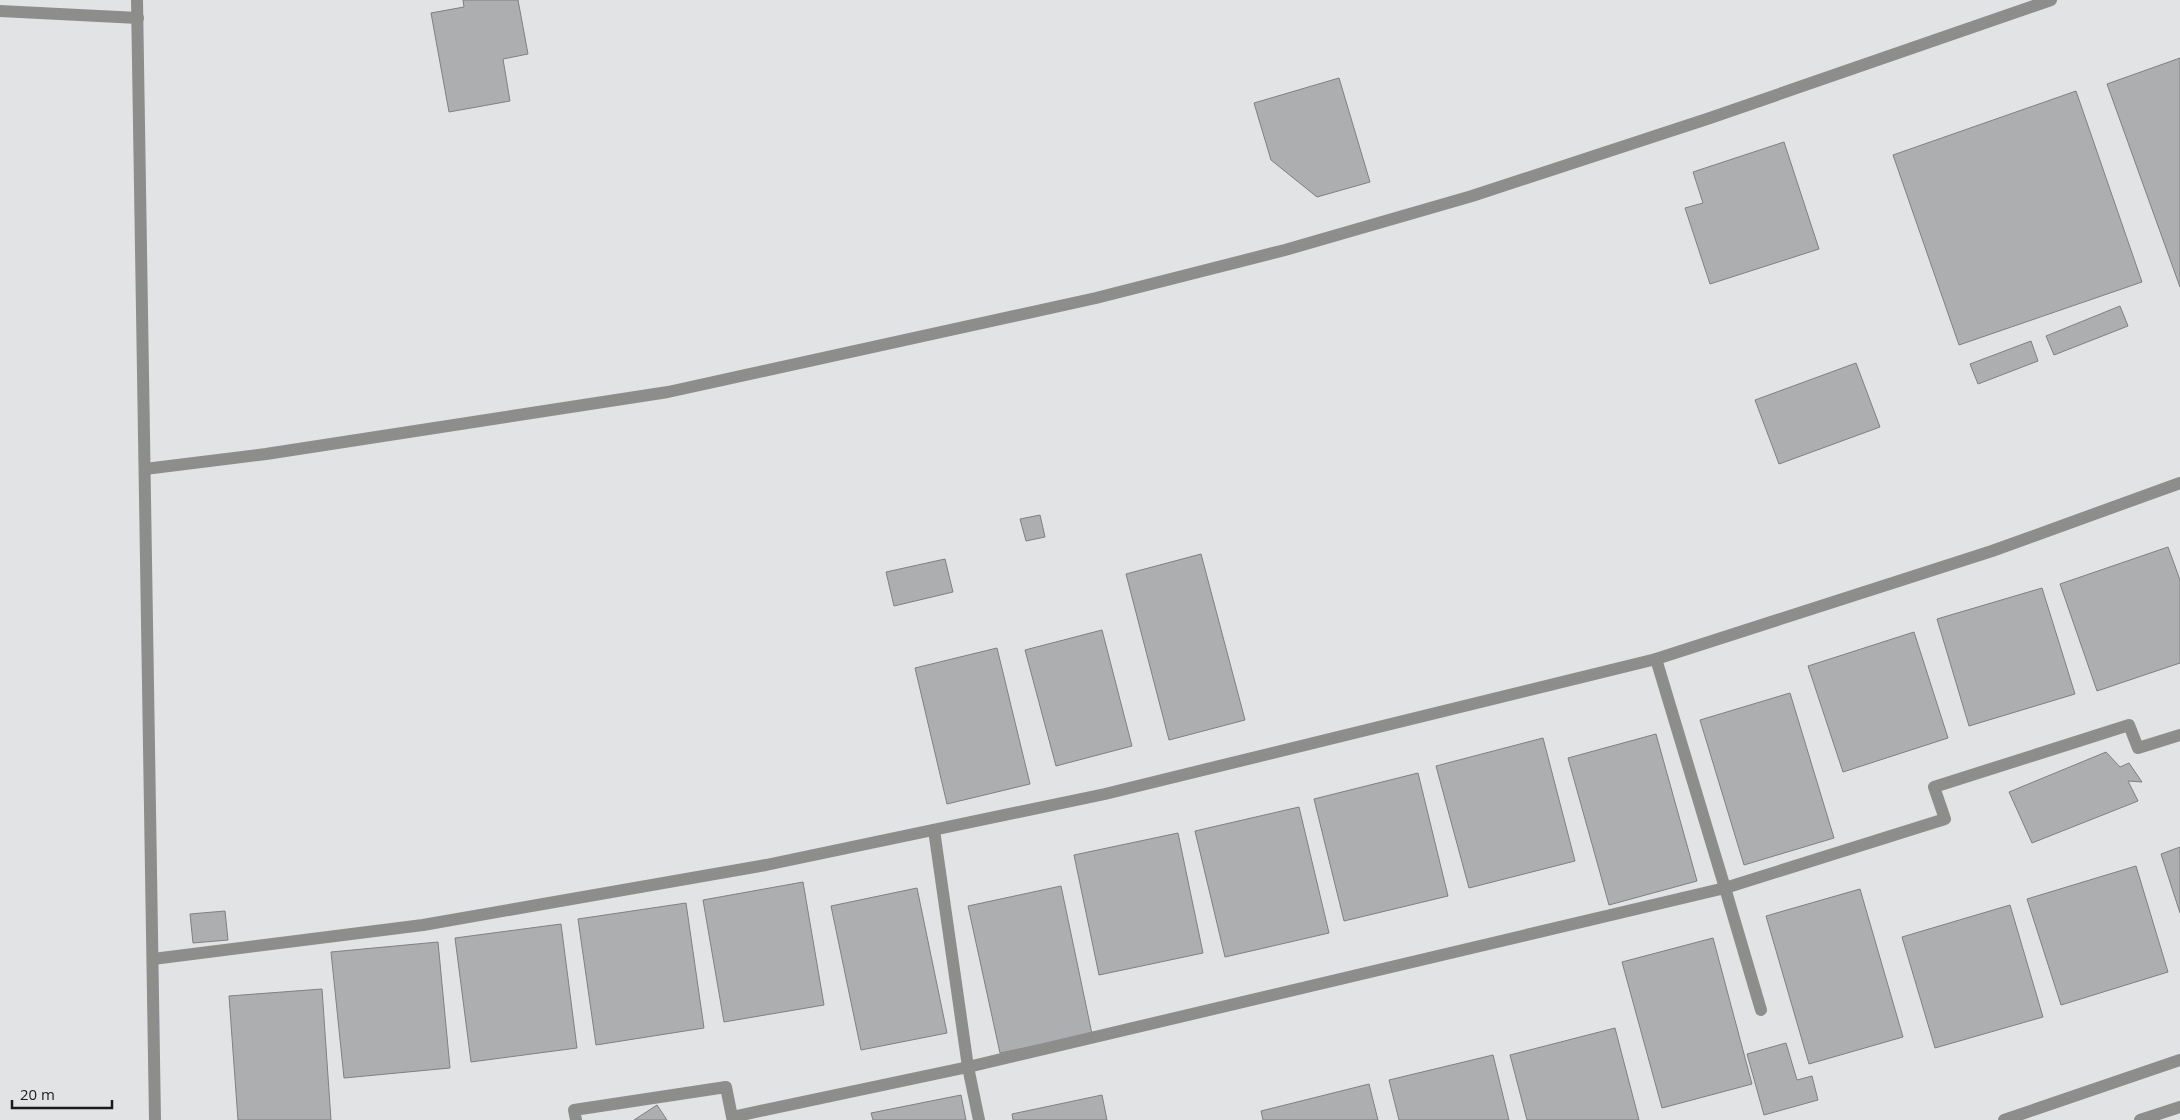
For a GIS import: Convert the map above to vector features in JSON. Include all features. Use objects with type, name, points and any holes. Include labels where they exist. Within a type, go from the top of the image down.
[{"type":"street","points":[[137,0],[155,1120]]},
{"type":"street","points":[[145,469],[266,454],[668,392],[1096,298],[1284,250],[1472,196],[1710,118],[2051,0]]},
{"type":"street","points":[[0,11],[138,18]]},
{"type":"street","points":[[153,959],[423,925],[766,865],[1105,794],[1656,659],[1992,551],[2180,483]]},
{"type":"street","points":[[1656,659],[1761,1010]]},
{"type":"street","points":[[576,1120],[574,1110],[726,1087],[732,1117],[968,1067],[1725,888],[1945,819],[1934,787],[2129,725],[2138,748],[2180,735]]},
{"type":"street","points":[[934,830],[968,1067],[979,1120]]},
{"type":"street","points":[[2004,1120],[2180,1060]]},
{"type":"street","points":[[2140,1120],[2180,1106]]},
{"type":"building","points":[[463,0],[518,0],[528,54],[503,59],[510,101],[449,112],[431,13],[464,7]]},
{"type":"building","points":[[2180,58],[2180,287],[2107,84]]},
{"type":"building","points":[[1339,78],[1370,182],[1317,197],[1271,160],[1254,103]]},
{"type":"building","points":[[2076,91],[2142,282],[1959,345],[1893,155]]},
{"type":"building","points":[[1784,142],[1819,249],[1710,284],[1685,208],[1703,203],[1693,172]]},
{"type":"building","points":[[2120,306],[2128,326],[2054,355],[2046,336]]},
{"type":"building","points":[[2031,341],[2038,361],[1978,384],[1970,364]]},
{"type":"building","points":[[1856,363],[1880,427],[1779,464],[1755,400]]},
{"type":"building","points":[[1040,515],[1045,537],[1026,541],[1020,519]]},
{"type":"building","points":[[2168,547],[2180,580],[2180,663],[2097,691],[2060,584]]},
{"type":"building","points":[[1201,554],[1245,720],[1169,740],[1126,574]]},
{"type":"building","points":[[945,559],[953,592],[894,606],[886,572]]},
{"type":"building","points":[[2042,588],[2075,694],[1969,726],[1937,619]]},
{"type":"building","points":[[1102,630],[1132,746],[1056,766],[1025,650]]},
{"type":"building","points":[[1914,632],[1948,738],[1843,772],[1808,666]]},
{"type":"building","points":[[997,648],[1030,784],[947,804],[915,668]]},
{"type":"building","points":[[1790,693],[1834,838],[1744,865],[1700,720]]},
{"type":"building","points":[[1656,734],[1697,881],[1609,905],[1568,758]]},
{"type":"building","points":[[1543,738],[1575,861],[1469,888],[1436,766]]},
{"type":"building","points":[[2106,752],[2120,767],[2129,763],[2142,782],[2128,781],[2138,801],[2032,843],[2009,792]]},
{"type":"building","points":[[1418,773],[1448,896],[1344,921],[1314,799]]},
{"type":"building","points":[[1299,807],[1329,933],[1225,957],[1195,831]]},
{"type":"building","points":[[1178,833],[1203,953],[1099,975],[1074,855]]},
{"type":"building","points":[[2180,847],[2180,913],[2161,854]]},
{"type":"building","points":[[2136,866],[2168,972],[2061,1005],[2027,899]]},
{"type":"building","points":[[803,882],[824,1005],[724,1022],[703,900]]},
{"type":"building","points":[[1061,886],[1092,1034],[1000,1053],[968,906]]},
{"type":"building","points":[[917,888],[947,1033],[861,1050],[831,906]]},
{"type":"building","points":[[1860,889],[1903,1037],[1809,1064],[1766,916]]},
{"type":"building","points":[[686,903],[704,1028],[596,1045],[578,919]]},
{"type":"building","points":[[2010,905],[2043,1017],[1935,1048],[1902,937]]},
{"type":"building","points":[[225,911],[228,940],[193,943],[190,914]]},
{"type":"building","points":[[561,924],[577,1048],[471,1062],[455,938]]},
{"type":"building","points":[[1713,938],[1752,1084],[1662,1108],[1622,962]]},
{"type":"building","points":[[438,942],[450,1068],[344,1078],[331,952]]},
{"type":"building","points":[[322,989],[331,1120],[238,1120],[229,996]]},
{"type":"building","points":[[1615,1028],[1639,1120],[1527,1120],[1510,1055]]},
{"type":"building","points":[[1786,1043],[1797,1080],[1812,1076],[1818,1100],[1764,1115],[1747,1054]]},
{"type":"building","points":[[1493,1055],[1509,1120],[1399,1120],[1389,1080]]},
{"type":"building","points":[[1369,1084],[1378,1120],[1263,1120],[1261,1111]]},
{"type":"building","points":[[961,1095],[966,1120],[873,1120],[871,1113]]},
{"type":"building","points":[[1102,1095],[1107,1120],[1013,1120],[1012,1114]]},
{"type":"building","points":[[657,1105],[667,1120],[634,1120]]}]
